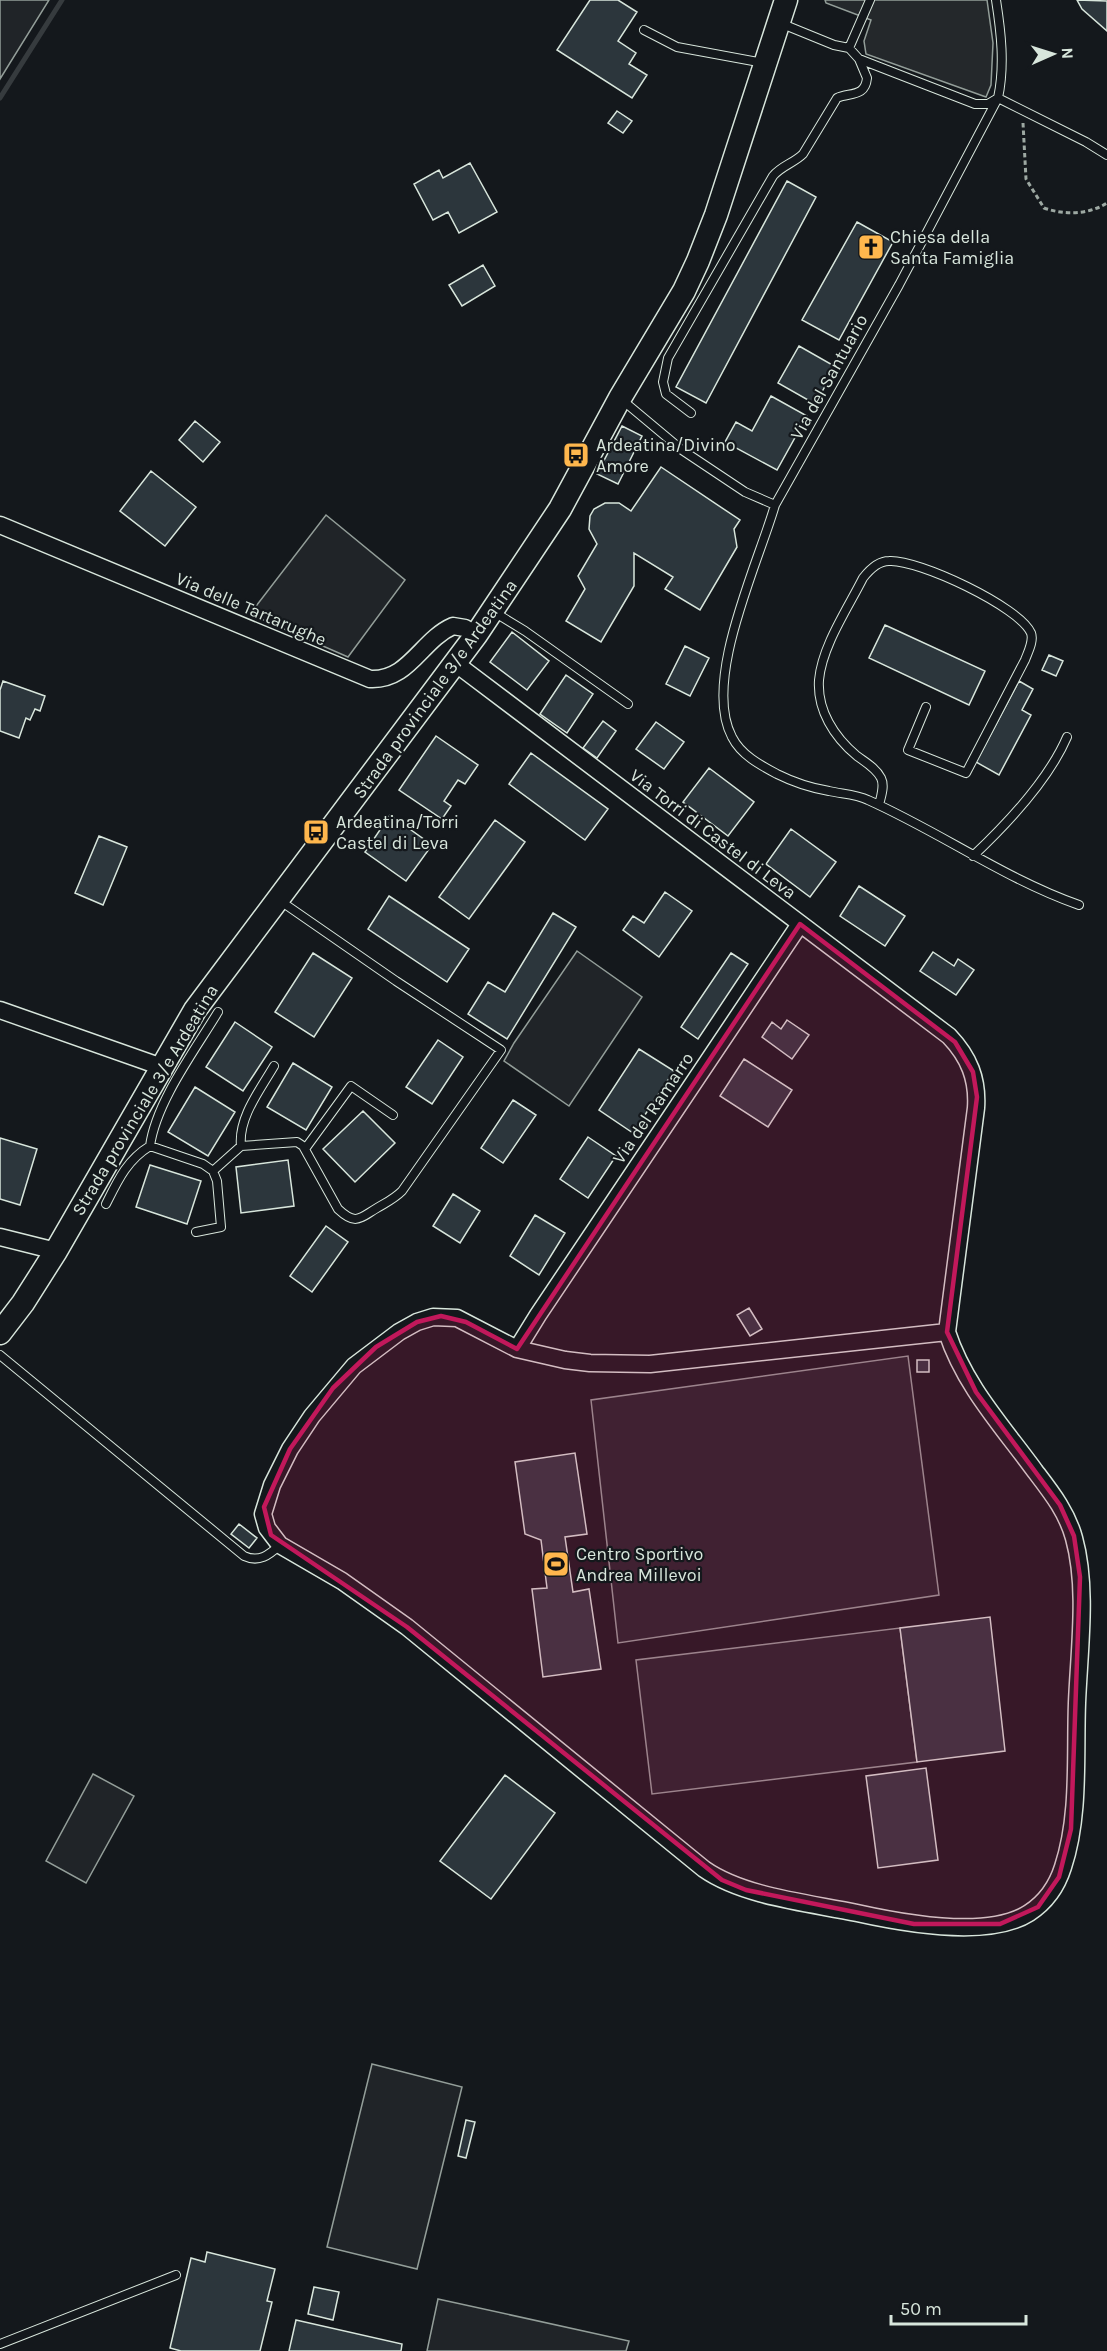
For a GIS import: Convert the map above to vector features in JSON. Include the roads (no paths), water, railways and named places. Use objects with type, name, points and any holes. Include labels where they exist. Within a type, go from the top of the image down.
[{"type":"main road","name":"Strada provinciale 3/e Ardeatina","points":[[0,1333],[57,1251],[195,1010],[493,612],[560,509],[621,398],[684,291],[702,253],[786,0]]},
{"type":"street","name":"Via delle Tartarughe","points":[[0,525],[370,679],[396,674],[433,639],[453,626],[465,628],[476,635]]},
{"type":"street","name":"Via Torri di Castel di Leva","points":[[455,663],[949,1036],[969,1064],[975,1081],[977,1097],[947,1332]]},
{"type":"street","name":"Via del Ramarro","points":[[517,1349],[800,924]]},
{"type":"street","points":[[0,1010],[162,1067]]},
{"type":"street","points":[[0,1237],[57,1251]]},
{"type":"street","points":[[441,1316],[466,1322],[517,1349],[557,1359],[590,1363],[651,1364],[947,1332],[959,1366],[1060,1505],[1074,1536],[1079,1564],[1081,1591],[1074,1794],[1068,1848],[1059,1877],[1050,1894],[1031,1912],[1012,1921],[976,1926],[914,1924],[746,1890],[722,1880],[704,1869],[407,1627],[342,1581],[280,1545],[267,1528],[263,1514],[280,1467],[300,1433],[324,1400],[354,1366],[376,1347],[417,1322],[441,1316]]},
{"type":"lane","points":[[849,48],[870,0]]},
{"type":"lane","name":"Via del Santuario","points":[[996,0],[1002,40],[1001,84],[998,98],[899,285],[775,505],[729,651],[723,690],[728,726],[740,749],[749,757],[779,775],[808,786],[862,797],[1046,894],[1079,905]]},
{"type":"lane","points":[[691,412],[666,394],[663,382],[668,358],[773,176],[782,167],[803,154],[837,98],[859,93],[863,90],[867,78],[859,58],[849,48],[834,45],[779,23]]},
{"type":"lane","points":[[644,30],[677,48],[766,64]]},
{"type":"lane","points":[[859,58],[975,104],[988,104],[998,98],[1107,155]]},
{"type":"lane","points":[[621,398],[682,450],[745,492],[775,505]]},
{"type":"lane","points":[[879,805],[882,779],[874,769],[850,749],[825,717],[819,693],[820,670],[829,645],[863,578],[868,571],[881,562],[907,563],[948,577],[993,602],[1024,623],[1030,632],[1031,643],[1025,660],[966,773],[908,750],[926,707]]},
{"type":"lane","points":[[493,612],[525,631],[628,704]]},
{"type":"lane","points":[[973,856],[1012,816],[1050,770],[1067,737]]},
{"type":"lane","points":[[213,1171],[241,1146],[297,1142],[305,1149],[338,1209],[350,1218],[359,1219],[393,1200],[402,1191],[501,1050],[394,985],[279,900]]},
{"type":"lane","points":[[106,1204],[125,1167],[135,1155],[150,1146],[155,1122],[161,1109],[218,1012]]},
{"type":"lane","points":[[241,1146],[241,1132],[247,1115],[274,1066]]},
{"type":"lane","points":[[305,1149],[351,1086],[393,1115]]},
{"type":"lane","points":[[150,1146],[203,1164],[213,1171],[217,1181],[221,1227],[196,1232]]},
{"type":"lane","points":[[0,1355],[10,1366],[244,1556],[259,1559],[270,1554],[280,1545]]},
{"type":"lane","points":[[0,2344],[176,2275]]},
{"type":"waterway","points":[[0,98],[62,0]]},
{"type":"place","name":"Chiesa della Santa Famiglia","points":[[871,247]]},
{"type":"place","name":"Ardeatina/Divino Amore","points":[[576,455]]},
{"type":"place","name":"Ardeatina/Torri Castel di Leva","points":[[316,832]]},
{"type":"place","name":"Centro Sportivo Andrea Millevoi","points":[[556,1564]]}]
